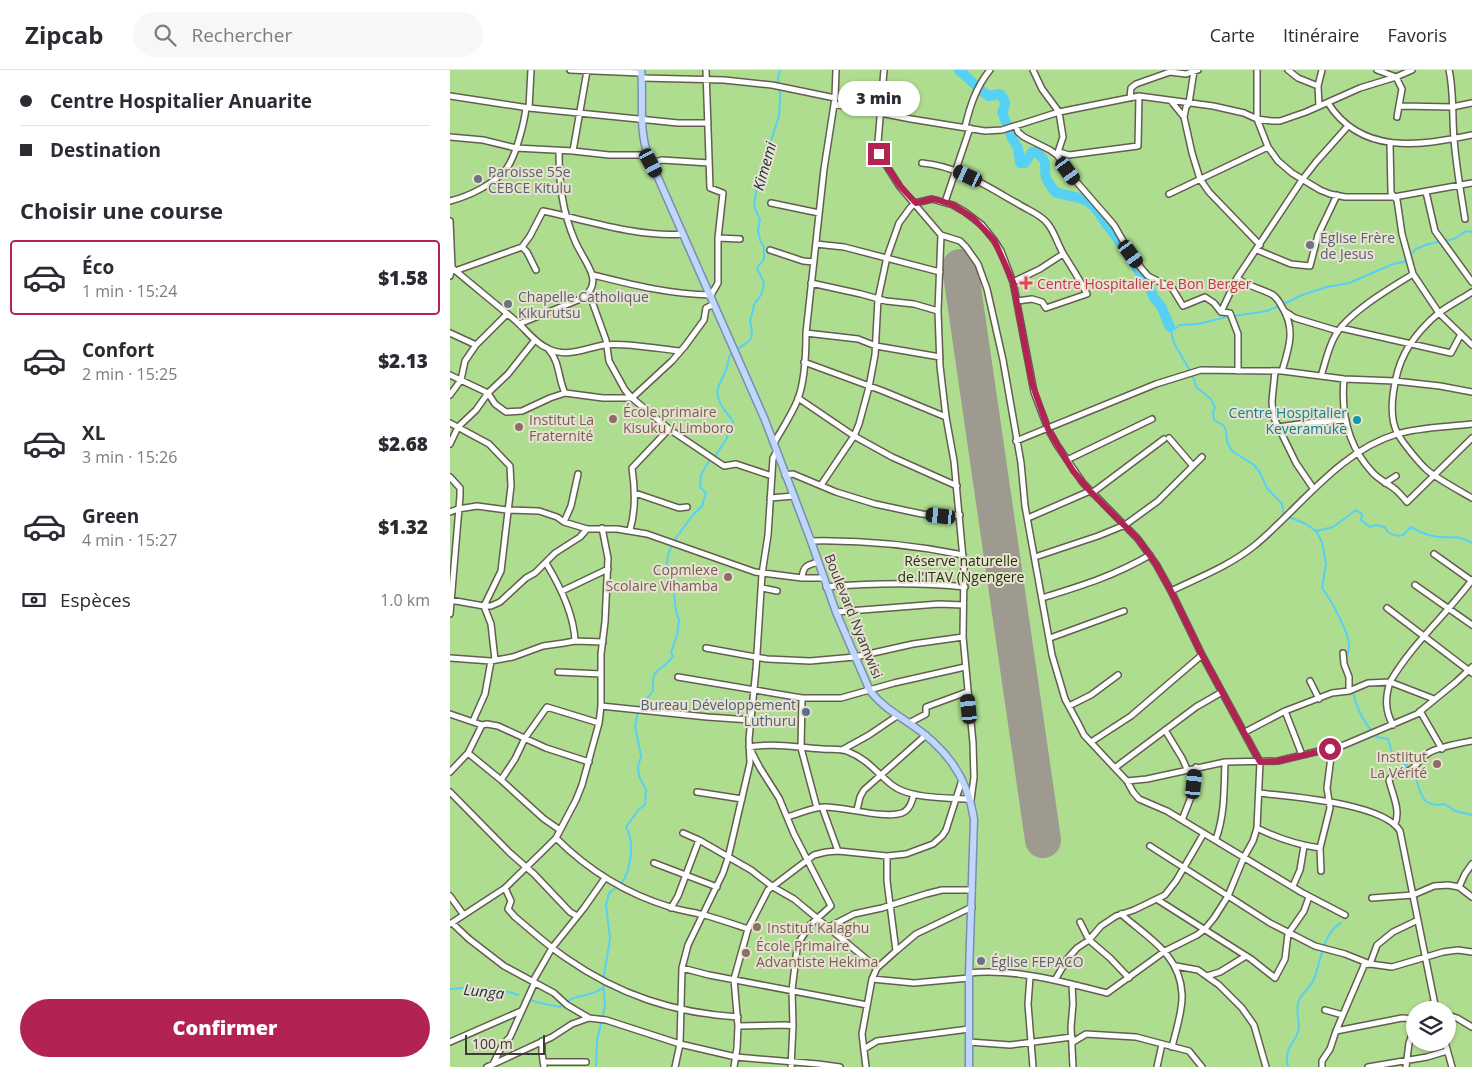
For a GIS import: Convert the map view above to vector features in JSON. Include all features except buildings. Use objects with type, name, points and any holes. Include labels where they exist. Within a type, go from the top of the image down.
[{"type":"main road","name":"Boulevard Nyamwisi","points":[[641,74],[643,136],[648,155],[711,295],[774,443],[811,540],[826,587],[870,691],[879,702],[926,735],[948,756],[971,799],[974,819],[969,976],[969,1067]]},
{"type":"street","points":[[450,200],[474,193],[507,167],[516,148],[527,108],[531,70]]},
{"type":"street","points":[[570,70],[778,86],[881,113],[985,131],[1002,130],[1035,118],[1059,112],[1139,96],[1236,111],[1257,119],[1280,120],[1328,103],[1360,88],[1412,70]]},
{"type":"street","points":[[592,275],[656,290],[688,295],[711,295],[718,283],[718,238],[724,192],[710,188],[706,70]]},
{"type":"street","points":[[774,443],[798,398],[804,362],[811,283],[834,101],[836,70]]},
{"type":"street","points":[[884,70],[878,142],[879,154],[900,186],[941,235],[966,246],[978,264],[984,280],[1002,360],[1021,463],[1028,518],[1050,638],[1060,683],[1084,735],[1128,781],[1133,792],[1139,798],[1156,805],[1216,839],[1310,897],[1345,915]]},
{"type":"street","points":[[945,202],[956,171],[977,91],[990,70]]},
{"type":"street","points":[[1033,70],[1042,90],[1059,112],[1063,137],[1058,154],[1075,180],[1114,225],[1131,254],[1148,276],[1172,288],[1184,306],[1205,297],[1214,303],[1221,312],[1230,313],[1239,342],[1238,371]]},
{"type":"street","points":[[1256,70],[1257,119],[1268,147],[1278,161],[1302,180],[1337,196],[1366,198],[1394,197],[1472,183]]},
{"type":"street","points":[[1288,70],[1298,78],[1318,86]]},
{"type":"street","points":[[1320,106],[1318,86],[1322,70]]},
{"type":"street","points":[[1377,70],[1396,77],[1402,89],[1397,117]]},
{"type":"street","points":[[1449,70],[1452,89],[1454,139],[1465,219]]},
{"type":"street","points":[[573,151],[589,71]]},
{"type":"street","points":[[1130,98],[1131,88],[1136,84],[1170,72],[1186,74],[1196,71],[1184,117],[1200,179],[1209,192],[1258,247],[1291,264],[1310,266],[1318,235],[1337,196]]},
{"type":"street","points":[[450,96],[527,108],[678,123],[708,123]]},
{"type":"street","points":[[1014,126],[1024,137],[1058,154],[1069,155],[1138,146],[1139,96]]},
{"type":"street","points":[[1171,101],[1184,117]]},
{"type":"street","points":[[1328,103],[1338,118],[1362,136],[1390,144],[1454,139],[1472,135]]},
{"type":"street","points":[[1400,106],[1452,107],[1472,103]]},
{"type":"street","points":[[1221,312],[1237,278],[1302,180],[1348,126]]},
{"type":"street","points":[[450,137],[483,140],[516,148],[609,155],[648,155]]},
{"type":"street","points":[[1390,144],[1391,193],[1397,200],[1398,216],[1413,274],[1439,313],[1461,334],[1470,338],[1472,345]]},
{"type":"street","points":[[1169,194],[1268,147]]},
{"type":"street","points":[[519,324],[576,302],[589,293],[593,283],[592,275],[574,240],[566,216],[558,180],[559,151]]},
{"type":"street","points":[[651,163],[662,160],[709,163]]},
{"type":"street","points":[[922,164],[938,165],[980,182],[1048,222],[1063,254],[1076,272],[1087,294],[1046,308],[1042,302],[1032,299],[1017,301]]},
{"type":"street","points":[[1426,192],[1435,230],[1472,282]]},
{"type":"street","points":[[822,485],[854,436],[859,424],[869,387],[876,346],[878,299],[887,257],[899,223],[916,203],[932,199],[945,202],[965,212],[989,233],[1001,251],[1013,282],[1032,383],[1048,429],[1067,460],[1091,492],[1125,525],[1150,556],[1171,591],[1202,655],[1260,762],[1257,828],[1228,896],[1214,918],[1205,929],[1165,951],[1108,993],[1055,980],[983,972],[969,976],[914,984],[872,979]]},
{"type":"street","points":[[771,203],[819,213]]},
{"type":"street","points":[[452,268],[522,247],[543,211],[623,229],[667,235],[683,234]]},
{"type":"street","points":[[450,221],[452,268],[450,276]]},
{"type":"street","points":[[749,746],[772,745],[842,750],[859,757],[873,766],[893,786],[914,794],[971,799],[974,777],[973,743],[963,637],[965,587],[963,555],[954,461],[941,388],[938,311],[941,235]]},
{"type":"street","points":[[718,238],[740,239]]},
{"type":"street","points":[[816,244],[844,247],[887,257],[929,271],[940,272]]},
{"type":"street","points":[[522,247],[527,252],[536,270]]},
{"type":"street","points":[[770,250],[814,262]]},
{"type":"street","points":[[1013,282],[1040,269],[1063,254]]},
{"type":"street","points":[[452,268],[554,355],[565,394]]},
{"type":"street","points":[[1321,376],[1334,337],[1339,330],[1370,302],[1413,274]]},
{"type":"street","points":[[1237,278],[1252,287],[1274,295],[1286,312],[1289,319],[1291,336],[1282,371]]},
{"type":"street","points":[[811,283],[878,299],[914,304],[938,311]]},
{"type":"street","points":[[1472,292],[1439,313],[1410,344],[1404,354],[1395,381],[1393,412],[1397,434],[1424,467],[1472,498]]},
{"type":"street","points":[[589,293],[606,344],[609,361],[632,398],[669,429],[724,466],[736,464],[772,476]]},
{"type":"street","points":[[450,375],[488,394],[502,410],[514,412],[565,394],[603,398],[632,398],[672,361],[704,320],[706,308],[714,304]]},
{"type":"street","points":[[1286,312],[1295,318],[1339,330],[1452,353],[1461,334]]},
{"type":"street","points":[[450,395],[461,380],[465,361],[476,345],[507,314]]},
{"type":"street","points":[[450,333],[476,345]]},
{"type":"street","points":[[806,333],[858,339],[876,346],[940,357]]},
{"type":"street","points":[[450,444],[458,427],[476,410],[536,340]]},
{"type":"street","points":[[549,350],[565,353],[579,352],[606,344],[680,351]]},
{"type":"street","points":[[804,362],[946,418]]},
{"type":"street","points":[[1016,441],[1179,375],[1201,370],[1282,371],[1344,379],[1395,381],[1472,392]]},
{"type":"street","points":[[1275,371],[1272,400],[1273,416],[1296,462],[1313,488]]},
{"type":"street","points":[[1344,379],[1343,406],[1347,429],[1358,453],[1372,472],[1396,490],[1407,502],[1472,438]]},
{"type":"street","points":[[798,398],[854,436],[892,457],[957,486]]},
{"type":"street","points":[[1067,460],[1152,419]]},
{"type":"street","points":[[1278,427],[1346,420]]},
{"type":"street","points":[[450,423],[489,444],[510,466],[511,486],[501,571],[484,606],[491,624],[493,661],[485,694],[473,721]]},
{"type":"street","points":[[1171,591],[1228,565],[1243,554],[1289,514],[1313,488],[1358,453],[1397,434],[1472,424]]},
{"type":"street","points":[[1464,425],[1472,430]]},
{"type":"street","points":[[630,530],[633,521],[635,492],[632,468],[669,429]]},
{"type":"street","points":[[1028,518],[1091,492],[1167,438],[1192,466]]},
{"type":"street","points":[[676,1067],[680,1044],[682,968],[688,945],[717,887],[728,858],[750,763],[749,746],[762,574],[768,535],[773,458],[777,451]]},
{"type":"street","points":[[1035,557],[1125,525],[1158,501],[1202,456]]},
{"type":"street","points":[[564,522],[571,506],[578,474]]},
{"type":"street","points":[[785,475],[793,474],[875,504],[922,514],[960,515]]},
{"type":"street","points":[[1385,483],[1396,476]]},
{"type":"street","points":[[450,478],[460,488],[450,614]]},
{"type":"street","points":[[635,492],[679,508],[688,507]]},
{"type":"street","points":[[770,498],[794,496]]},
{"type":"street","points":[[450,512],[477,506],[539,511],[558,517],[564,522],[587,529],[630,530],[762,574],[824,578]]},
{"type":"street","points":[[602,528],[608,558],[608,569],[601,674],[601,706],[599,723],[589,762],[576,800],[556,838],[505,888],[451,923],[468,939],[504,966],[533,981],[589,1018],[606,1020],[680,1044],[736,1057],[792,1064],[840,1067]]},
{"type":"street","points":[[451,600],[484,606],[491,606],[500,602],[555,553],[580,537],[587,529]]},
{"type":"street","points":[[811,540],[860,541],[963,555]]},
{"type":"street","points":[[1392,725],[1386,710],[1387,691],[1390,682],[1423,636],[1450,608],[1472,581],[1434,554]]},
{"type":"street","points":[[1042,598],[1096,581],[1150,556]]},
{"type":"street","points":[[802,578],[804,567],[818,562]]},
{"type":"street","points":[[546,563],[562,591],[575,641]]},
{"type":"street","points":[[562,591],[608,569]]},
{"type":"street","points":[[826,587],[902,582],[965,587]]},
{"type":"street","points":[[1415,585],[1450,608],[1472,626]]},
{"type":"street","points":[[762,588],[777,591]]},
{"type":"street","points":[[836,612],[939,604],[964,605]]},
{"type":"street","points":[[1128,781],[1147,779],[1224,762],[1278,761],[1344,745],[1420,711],[1471,670],[1387,608]]},
{"type":"street","points":[[1050,638],[1124,611]]},
{"type":"street","points":[[706,648],[757,658],[810,661],[855,657],[914,644],[963,637]]},
{"type":"street","points":[[450,658],[493,661],[513,657],[543,646],[575,641],[603,642]]},
{"type":"street","points":[[1343,653],[1344,664],[1352,690]]},
{"type":"street","points":[[1092,742],[1131,716],[1202,655]]},
{"type":"street","points":[[678,677],[802,698],[841,698],[894,683],[965,667]]},
{"type":"street","points":[[558,672],[601,674]]},
{"type":"street","points":[[1069,706],[1091,695],[1118,675]]},
{"type":"street","points":[[1310,681],[1319,699]]},
{"type":"street","points":[[1245,732],[1285,711],[1341,691],[1352,690],[1368,684],[1390,682],[1434,699]]},
{"type":"street","points":[[909,723],[926,714],[926,707],[967,692]]},
{"type":"street","points":[[1116,768],[1165,730],[1222,692]]},
{"type":"street","points":[[802,698],[801,748],[819,807],[838,851]]},
{"type":"street","points":[[601,706],[751,720]]},
{"type":"street","points":[[501,780],[515,759],[525,738],[547,707],[599,723]]},
{"type":"street","points":[[1285,711],[1302,756]]},
{"type":"street","points":[[1420,711],[1442,749]]},
{"type":"street","points":[[450,714],[482,725],[492,724],[546,748],[589,762]]},
{"type":"street","points":[[842,750],[897,716]]},
{"type":"street","points":[[450,772],[468,753],[482,725]]},
{"type":"street","points":[[1165,730],[1187,769]]},
{"type":"street","points":[[857,810],[864,790],[926,735]]},
{"type":"street","points":[[1395,824],[1398,818],[1390,780],[1396,774],[1407,772],[1416,766],[1426,754],[1472,741]]},
{"type":"street","points":[[749,746],[779,798],[794,834],[830,906],[810,925],[799,942],[792,990],[792,1064]]},
{"type":"street","points":[[1321,871],[1320,848],[1330,808],[1327,788],[1331,757],[1330,749]]},
{"type":"street","points":[[468,753],[544,819],[560,830]]},
{"type":"street","points":[[1216,839],[1221,824],[1224,801],[1224,762]]},
{"type":"street","points":[[1182,820],[1191,797],[1196,767]]},
{"type":"street","points":[[734,1067],[738,1017],[734,979],[748,929],[768,890],[807,859],[826,852],[838,851],[887,856],[906,854],[933,844],[946,830],[962,780]]},
{"type":"street","points":[[450,792],[510,853],[527,866],[570,912],[577,916]]},
{"type":"street","points":[[697,792],[742,799]]},
{"type":"street","points":[[1260,793],[1328,802],[1369,812],[1395,824],[1400,832],[1434,1001]]},
{"type":"street","points":[[787,817],[819,807],[885,814],[904,813],[910,807],[914,794]]},
{"type":"street","points":[[1257,828],[1270,835],[1304,846],[1320,848]]},
{"type":"street","points":[[682,833],[699,840],[751,870],[773,887],[794,899],[877,968]]},
{"type":"street","points":[[1055,980],[1068,958],[1102,926],[1121,914],[1158,900],[1165,895],[1171,889],[1204,833]]},
{"type":"street","points":[[556,838],[570,852],[605,878],[671,908],[702,914],[748,929]]},
{"type":"street","points":[[671,908],[687,875],[699,840]]},
{"type":"street","points":[[1150,846],[1288,934],[1315,946],[1345,954],[1370,964],[1392,967],[1458,950],[1472,952]]},
{"type":"street","points":[[1293,886],[1300,870],[1304,846]]},
{"type":"street","points":[[887,856],[887,881],[896,950]]},
{"type":"street","points":[[654,863],[717,887]]},
{"type":"street","points":[[1459,887],[1472,864]]},
{"type":"street","points":[[490,1066],[503,1044],[510,1037],[534,984],[533,981],[552,948],[605,878]]},
{"type":"street","points":[[1372,898],[1413,895],[1434,886],[1448,885],[1459,887],[1472,897]]},
{"type":"street","points":[[505,888],[511,901],[508,910],[552,948],[613,986],[650,1002],[682,1010],[738,1017]]},
{"type":"street","points":[[829,927],[854,914],[942,890],[972,890]]},
{"type":"street","points":[[450,896],[463,914]]},
{"type":"street","points":[[1158,900],[1246,956],[1275,978],[1285,960],[1288,934],[1304,912],[1310,897]]},
{"type":"street","points":[[866,1067],[862,1034],[872,979],[877,968],[916,934],[972,907]]},
{"type":"street","points":[[1121,914],[1165,951],[1176,966],[1182,994],[1172,1046]]},
{"type":"street","points":[[1370,964],[1377,945],[1393,932],[1418,920]]},
{"type":"street","points":[[1080,922],[1089,940],[1129,978]]},
{"type":"street","points":[[1207,976],[1220,972],[1246,956]]},
{"type":"street","points":[[1322,1067],[1322,1061],[1330,1049],[1362,968],[1364,965],[1370,964]]},
{"type":"street","points":[[1176,966],[1198,970],[1231,996],[1254,1025],[1266,1067]]},
{"type":"street","points":[[682,968],[709,975],[867,1005]]},
{"type":"street","points":[[1030,977],[1028,1004],[1033,1067]]},
{"type":"street","points":[[1072,985],[1074,996],[1071,1027],[1073,1067]]},
{"type":"street","points":[[1325,1010],[1343,1015]]},
{"type":"street","points":[[450,1042],[521,1011]]},
{"type":"street","points":[[490,1066],[501,1064],[552,1037],[572,1024],[589,1018]]},
{"type":"street","points":[[1336,1031],[1406,1018]]},
{"type":"street","points":[[1456,1019],[1472,1026]]},
{"type":"street","points":[[738,1026],[793,1026]]},
{"type":"street","points":[[864,1049],[877,1041],[969,1029]]},
{"type":"street","points":[[969,1042],[1010,1045],[1072,1040],[1086,1034],[1125,1035],[1189,1051],[1202,1067]]},
{"type":"street","points":[[542,1041],[544,1064],[586,1062]]},
{"type":"street","points":[[1157,1067],[1162,1044]]},
{"type":"street","points":[[1406,1067],[1408,1051]]},
{"type":"street","points":[[1368,1067],[1427,1057],[1447,1051],[1452,1067]]},
{"type":"street","points":[[860,1067],[865,1060]]},
{"type":"green space","name":"Réserve naturelle de l'ITAV (Ngengere","points":[[450,70],[1472,70],[1472,1067],[450,1067]]},
{"type":"waterway","name":"Kimemi","points":[[736,350],[751,339],[750,320],[754,304],[762,293],[764,285],[757,268],[764,259],[764,247],[758,230],[760,220],[754,206],[757,184],[779,116],[780,90],[778,87],[778,77],[780,70]]},
{"type":"waterway","points":[[959,70],[989,96],[1000,94],[1003,98],[1005,104],[1002,112],[1018,148],[1020,163],[1025,163],[1032,152],[1036,152],[1045,162],[1046,178],[1055,192],[1083,199],[1095,208],[1149,286],[1154,298],[1161,306],[1170,327]]},
{"type":"waterway","points":[[1284,304],[1302,295],[1327,287],[1349,283],[1393,264],[1404,262],[1416,249],[1428,244],[1454,239],[1466,231],[1472,232]]},
{"type":"waterway","points":[[1189,369],[1174,343],[1170,327],[1175,329],[1180,325],[1198,324],[1227,317],[1267,311],[1279,306]]},
{"type":"waterway","name":"Kimemi","points":[[638,707],[653,691],[654,677],[658,670],[673,656],[671,652],[677,635],[679,620],[667,564],[668,554],[676,538],[702,506],[706,493],[700,487],[701,475],[709,461],[714,458],[727,438],[728,432],[732,427],[733,421],[721,404],[718,395],[719,385],[732,353]]},
{"type":"waterway","points":[[1192,375],[1197,388],[1211,399],[1215,408],[1213,412],[1214,420],[1224,426],[1227,442],[1232,451],[1254,465],[1259,471],[1267,488],[1282,504],[1284,515],[1306,524],[1316,531],[1322,542],[1326,564],[1322,588],[1346,632],[1349,646],[1346,662]]},
{"type":"waterway","points":[[1316,531],[1333,527],[1356,510],[1362,514],[1361,520],[1370,527],[1376,525],[1385,527],[1390,533],[1395,535],[1403,535],[1411,527],[1430,535],[1456,537],[1472,543]]},
{"type":"waterway","points":[[1351,680],[1356,703],[1363,718],[1377,737],[1388,739],[1394,760],[1408,766],[1415,776],[1424,799],[1429,803],[1435,805],[1445,804],[1455,811],[1472,815]]},
{"type":"waterway","points":[[621,884],[627,872],[631,856],[629,833],[626,827],[639,809],[645,805],[646,790],[639,776],[638,767],[641,756],[635,726],[638,712]]},
{"type":"waterway","points":[[596,1067],[597,1040],[605,1006],[603,981],[610,939],[606,905],[609,893],[617,887]]},
{"type":"waterway","points":[[1288,1067],[1287,1054],[1299,1027],[1297,1010],[1299,1000],[1313,981],[1326,941],[1341,923]]},
{"type":"waterway","name":"Lunga","points":[[450,989],[484,988],[502,990],[518,995]]},
{"type":"waterway","name":"Lunga","points":[[528,999],[560,1007],[571,999],[592,994],[603,988]]},
{"type":"runway","points":[[960,267],[1043,840]]},
{"type":"place","name":"Paroisse 55e CEBCE Kitulu","points":[[478,179]]},
{"type":"place","name":"Eglise Frère de Jesus","points":[[1310,245]]},
{"type":"place","name":"Centre Hospitalier Le Bon Berger","points":[[1026,283]]},
{"type":"place","name":"Chapelle Catholique Kikurutsu","points":[[508,304]]},
{"type":"place","name":"École primaire Kisuku / Limboro","points":[[613,419]]},
{"type":"place","name":"Centre Hospitalier Keveramuke","points":[[1357,420]]},
{"type":"place","name":"Institut La Fraternité","points":[[519,427]]},
{"type":"place","name":"Copmlexe Scolaire Vihamba","points":[[728,577]]},
{"type":"place","name":"Bureau Développement Luthuru","points":[[806,712]]},
{"type":"place","name":"InstIitut La Vérité","points":[[1437,764]]},
{"type":"place","name":"Institut Kalaghu","points":[[757,927]]},
{"type":"place","name":"École Primaire Advantiste Hekima","points":[[746,953]]},
{"type":"place","name":"Église FEPACO","points":[[981,961]]},
{"type":"route","points":[[879,154],[900,186],[916,203],[932,199],[953,205],[982,225],[1001,251],[1013,282],[1034,392],[1048,429],[1073,471],[1090,491],[1138,539],[1156,564],[1202,655],[1260,762],[1278,761],[1330,749]]}]
